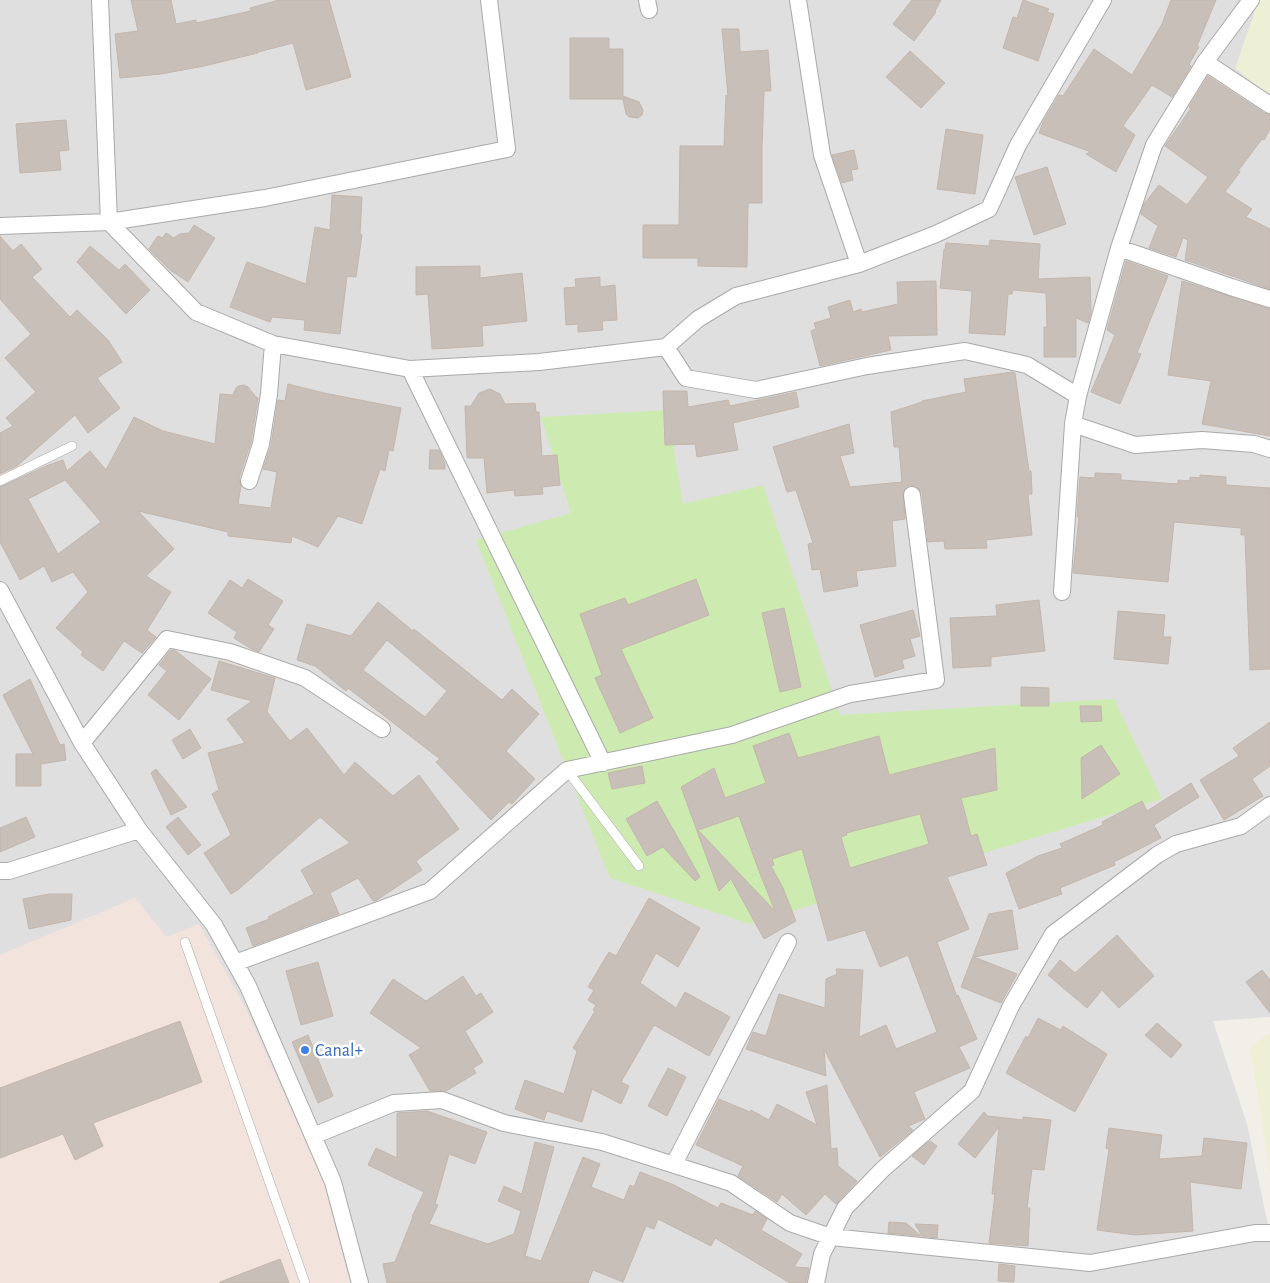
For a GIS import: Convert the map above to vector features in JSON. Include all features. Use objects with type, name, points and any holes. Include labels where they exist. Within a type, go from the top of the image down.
[{"type":"street","points":[[100,0],[109,222],[196,312],[273,344],[410,369],[538,362],[666,347],[698,319],[736,296],[859,264],[936,234],[989,209],[1018,145],[1103,0]]},
{"type":"street","points":[[0,226],[109,222],[265,198],[507,149],[488,0]]},
{"type":"street","points":[[798,0],[822,155],[859,264]]},
{"type":"street","points":[[1062,592],[1073,424],[1078,396],[1119,248],[1154,145],[1205,62],[1250,0]]},
{"type":"street","points":[[1205,62],[1270,105]]},
{"type":"street","points":[[1119,248],[1270,299]]},
{"type":"street","points":[[249,481],[261,444],[269,394],[273,344]]},
{"type":"street","points":[[666,347],[686,378],[756,390],[867,366],[965,351],[1027,365],[1078,396]]},
{"type":"street","points":[[410,369],[604,763]]},
{"type":"street","points":[[1073,424],[1135,445],[1202,440],[1254,444],[1270,449]]},
{"type":"street","points":[[235,963],[430,891],[567,770],[732,736],[850,694],[936,680],[912,494]]},
{"type":"street","points":[[0,590],[82,743],[139,830],[214,925],[248,986],[333,1182],[360,1283]]},
{"type":"street","points":[[82,743],[167,639],[230,652],[305,678],[382,729]]},
{"type":"street","points":[[816,1283],[822,1254],[845,1208],[883,1169],[972,1091],[1010,1006],[1053,934],[1157,855],[1176,844],[1241,826],[1270,805]]},
{"type":"street","points":[[0,872],[9,871],[139,830]]},
{"type":"street","points":[[674,1164],[788,942]]},
{"type":"street","points":[[313,1136],[394,1103],[442,1100],[504,1123],[602,1142],[731,1183],[790,1223],[831,1237],[1090,1263],[1255,1233],[1270,1233]]},
{"type":"lane","points":[[0,481],[72,446]]},
{"type":"lane","points":[[567,770],[639,866]]},
{"type":"lane","points":[[186,942],[305,1283]]},
{"type":"shaded area","points":[[0,0],[1256,0],[1247,72],[1270,91],[1270,1017],[1213,1021],[1247,1124],[1270,1235],[1270,1283],[0,1283]]},
{"type":"shaded area","points":[[135,898],[167,937],[199,924],[245,1007],[324,1183],[350,1283],[0,1283],[0,955]]},
{"type":"green space","points":[[1259,0],[1270,0],[1270,97],[1235,68]]},
{"type":"green space","points":[[667,410],[683,504],[763,485],[840,715],[1114,699],[1162,799],[750,924],[610,878],[476,540],[571,513],[541,417]]},
{"type":"green space","points":[[1270,1033],[1270,1174],[1250,1047]]},
{"type":"building","points":[[131,0],[171,0],[176,24],[196,20],[196,23],[251,11],[250,8],[279,0],[329,0],[351,77],[306,90],[293,43],[204,66],[161,74],[120,78],[115,34],[138,31]]},
{"type":"building","points":[[912,0],[941,0],[936,12],[914,41],[893,24]]},
{"type":"building","points":[[1023,0],[1049,9],[1047,12],[1054,14],[1038,61],[1003,48],[1013,17],[1017,18]]},
{"type":"building","points":[[1171,0],[1216,0],[1197,46],[1199,47],[1189,64],[1191,66],[1172,97],[1152,85],[1123,126],[1135,135],[1116,172],[1086,154],[1091,152],[1039,133],[1043,122],[1059,95],[1063,96],[1094,49],[1132,75],[1162,24]]},
{"type":"building","points":[[722,29],[739,29],[740,52],[768,50],[771,91],[764,91],[762,203],[748,203],[747,267],[698,266],[698,258],[643,258],[643,225],[679,225],[680,146],[724,146],[726,95],[728,96]]},
{"type":"building","points":[[570,38],[609,38],[609,49],[623,49],[623,96],[639,102],[643,110],[642,115],[638,118],[629,117],[626,114],[623,99],[570,99]]},
{"type":"building","points":[[910,51],[945,83],[921,108],[886,77]]},
{"type":"building","points":[[1208,76],[1264,113],[1270,115],[1270,129],[1264,140],[1262,139],[1238,171],[1240,172],[1225,192],[1252,209],[1246,217],[1270,229],[1270,289],[1185,260],[1188,240],[1183,238],[1176,257],[1149,248],[1158,226],[1141,214],[1144,204],[1159,185],[1187,205],[1208,177],[1165,146],[1191,108],[1189,107]]},
{"type":"building","points":[[66,120],[69,150],[59,151],[61,170],[20,173],[16,124]]},
{"type":"building","points":[[946,129],[983,135],[975,194],[937,189]]},
{"type":"building","points":[[854,150],[858,169],[851,170],[853,180],[842,183],[832,155]]},
{"type":"building","points":[[1047,167],[1066,224],[1034,235],[1015,177]]},
{"type":"building","points":[[332,195],[362,197],[360,234],[362,235],[356,277],[347,276],[340,334],[304,330],[305,320],[272,317],[270,322],[230,307],[247,262],[306,284],[315,227],[330,230]]},
{"type":"building","points":[[194,225],[215,238],[188,282],[170,270],[149,249],[158,236],[163,238],[166,233],[174,238],[180,234],[189,233]]},
{"type":"building","points":[[0,236],[13,251],[21,244],[42,269],[32,277],[70,317],[77,310],[108,340],[122,362],[97,378],[120,408],[88,433],[75,415],[17,466],[0,474],[0,433],[13,426],[6,418],[36,392],[5,358],[31,334],[0,299]]},
{"type":"building","points":[[990,240],[1040,244],[1038,279],[1090,277],[1091,312],[1088,323],[1076,318],[1076,357],[1044,357],[1044,327],[1047,327],[1046,293],[1013,290],[1012,294],[1008,294],[1005,335],[969,333],[972,291],[940,288],[944,249],[946,243],[989,246]]},
{"type":"building","points":[[90,246],[119,270],[125,264],[150,290],[126,314],[77,262]]},
{"type":"building","points":[[1126,261],[1168,276],[1137,353],[1141,354],[1120,404],[1091,392],[1115,335],[1107,330]]},
{"type":"building","points":[[480,266],[480,278],[522,273],[527,321],[482,326],[483,346],[432,349],[428,294],[416,295],[416,267]]},
{"type":"building","points":[[600,277],[600,287],[615,285],[617,320],[602,321],[603,330],[578,332],[578,324],[566,325],[564,288],[576,287],[575,279]]},
{"type":"building","points":[[936,281],[937,335],[888,336],[891,350],[820,366],[811,331],[816,329],[814,323],[831,318],[828,307],[850,300],[853,312],[861,309],[862,312],[898,304],[897,282]]},
{"type":"building","points":[[1182,281],[1270,309],[1270,436],[1202,424],[1211,381],[1168,375]]},
{"type":"building","points":[[1015,373],[1029,471],[1031,471],[1032,494],[1028,494],[1032,535],[986,540],[987,548],[945,549],[944,541],[928,542],[922,493],[916,486],[910,485],[903,492],[905,519],[892,521],[896,566],[856,571],[858,586],[824,592],[820,569],[812,570],[808,544],[813,543],[796,490],[787,492],[773,447],[849,424],[854,453],[840,456],[850,487],[902,482],[899,447],[894,447],[891,412],[922,401],[966,392],[964,379]]},
{"type":"building","points":[[288,384],[401,408],[393,451],[389,450],[385,471],[380,469],[362,524],[338,516],[318,547],[292,536],[291,543],[228,536],[228,532],[138,511],[174,549],[146,576],[171,592],[147,630],[156,637],[142,653],[124,641],[103,671],[81,655],[83,652],[56,628],[88,592],[73,572],[52,582],[44,566],[20,580],[0,542],[0,487],[63,460],[67,471],[90,451],[106,470],[134,417],[163,431],[215,444],[220,394],[233,395],[236,388],[244,385],[258,398],[251,442],[239,478],[241,486],[238,504],[271,508],[277,472],[263,469],[271,446],[278,400],[285,401]],"holes":[[[65,480],[101,522],[58,554],[28,499]]]},
{"type":"building","points":[[490,389],[500,394],[505,404],[535,403],[536,412],[539,412],[542,456],[557,455],[560,485],[542,487],[543,494],[515,496],[514,490],[487,493],[484,458],[467,458],[465,406],[471,406],[479,393]]},
{"type":"building","points":[[663,391],[687,391],[688,407],[728,400],[730,406],[796,392],[799,407],[733,423],[738,450],[697,457],[695,444],[665,445]]},
{"type":"building","points":[[430,450],[439,450],[445,464],[445,469],[429,469]]},
{"type":"building","points":[[1095,473],[1121,474],[1121,480],[1178,484],[1178,480],[1190,481],[1190,477],[1200,478],[1200,475],[1226,477],[1226,485],[1270,488],[1270,669],[1250,670],[1245,535],[1241,535],[1241,528],[1174,522],[1168,582],[1073,573],[1079,517],[1077,517],[1080,477],[1095,478]]},
{"type":"building","points":[[248,579],[283,601],[268,625],[274,629],[259,652],[234,638],[237,632],[208,613],[230,580],[242,588]]},
{"type":"building","points":[[696,579],[709,615],[621,649],[653,718],[620,733],[595,678],[602,675],[580,614],[625,598],[628,605]]},
{"type":"building","points":[[1039,600],[1045,651],[991,657],[991,666],[953,668],[950,618],[997,616],[996,605]]},
{"type":"building","points":[[378,602],[502,700],[512,689],[539,714],[506,751],[535,779],[512,804],[509,802],[491,820],[436,762],[440,759],[348,688],[346,691],[315,666],[297,660],[307,624],[351,636]],"holes":[[[387,640],[447,691],[425,717],[363,670]]]},
{"type":"building","points":[[784,608],[801,687],[780,692],[762,613]]},
{"type":"building","points":[[913,610],[920,636],[910,639],[915,656],[902,660],[904,668],[875,677],[860,625]]},
{"type":"building","points":[[1118,611],[1165,615],[1163,637],[1171,637],[1168,664],[1114,659]]},
{"type":"building","points":[[171,650],[176,651],[211,679],[179,720],[148,695],[167,671],[159,665]]},
{"type":"building","points":[[219,661],[275,678],[267,712],[290,741],[307,728],[344,775],[355,762],[393,796],[419,775],[459,829],[416,861],[422,870],[377,900],[373,901],[358,878],[330,893],[339,914],[253,946],[246,928],[269,919],[268,917],[314,894],[301,870],[350,843],[320,817],[231,894],[204,853],[231,835],[212,794],[219,790],[208,753],[245,743],[227,719],[252,701],[211,690]]},
{"type":"building","points":[[30,679],[60,745],[64,744],[66,760],[41,764],[41,786],[16,786],[16,754],[33,754],[3,695]]},
{"type":"building","points":[[1021,687],[1049,688],[1049,706],[1021,706]]},
{"type":"building","points":[[1080,706],[1101,706],[1102,721],[1081,722]]},
{"type":"building","points":[[1270,722],[1270,766],[1252,779],[1263,796],[1224,820],[1200,780],[1239,756],[1233,748]]},
{"type":"building","points":[[190,729],[201,748],[183,759],[172,740]]},
{"type":"building","points":[[789,733],[798,758],[879,736],[889,775],[995,748],[997,790],[961,798],[971,836],[977,834],[987,865],[947,877],[969,929],[937,942],[957,997],[958,995],[977,1039],[959,1047],[970,1068],[914,1092],[925,1119],[908,1126],[913,1130],[880,1157],[824,1049],[826,1076],[746,1049],[753,1032],[766,1036],[779,994],[825,1008],[826,979],[837,974],[836,969],[863,970],[859,1037],[886,1025],[896,1049],[937,1032],[908,955],[880,967],[865,930],[828,941],[802,849],[772,859],[774,865],[771,866],[783,888],[796,921],[764,939],[731,879],[719,891],[681,787],[714,768],[725,798],[766,783],[753,746]],"holes":[[[920,814],[929,844],[850,868],[841,837],[847,835],[846,833]],[[739,816],[759,871],[775,911],[698,830]]]},
{"type":"building","points":[[1101,745],[1120,774],[1082,799],[1081,758]]},
{"type":"building","points":[[642,766],[645,783],[612,789],[608,773]]},
{"type":"building","points":[[156,769],[187,807],[171,815],[151,773]]},
{"type":"building","points":[[1191,783],[1199,797],[1154,825],[1161,838],[1114,862],[1115,865],[1060,888],[1062,894],[1019,909],[1006,873],[1038,856],[1062,848],[1060,844],[1103,825],[1102,822],[1142,801],[1147,811]]},
{"type":"building","points":[[657,801],[700,877],[695,881],[663,847],[647,856],[626,819]]},
{"type":"building","points":[[26,817],[35,837],[0,852],[0,828]]},
{"type":"building","points":[[178,817],[201,845],[188,855],[166,827]]},
{"type":"building","points":[[49,894],[72,894],[71,920],[29,929],[23,899]]},
{"type":"building","points":[[649,898],[700,928],[678,967],[656,953],[640,983],[676,1008],[685,992],[730,1017],[709,1056],[654,1025],[621,1082],[629,1086],[621,1104],[592,1089],[582,1122],[547,1111],[544,1120],[515,1109],[525,1080],[564,1094],[577,1051],[573,1048],[595,1011],[593,1010],[596,1005],[588,1000],[594,990],[588,987],[609,952],[616,956]]},
{"type":"building","points":[[1012,910],[1018,949],[974,957],[1017,974],[1001,1003],[961,987],[989,914]]},
{"type":"building","points":[[1117,935],[1154,976],[1119,1008],[1102,990],[1087,1008],[1048,975],[1060,960],[1075,973]]},
{"type":"building","points":[[318,962],[333,1016],[301,1025],[286,971]]},
{"type":"building","points":[[1262,970],[1270,980],[1270,1013],[1246,982]]},
{"type":"building","points":[[463,976],[476,996],[481,993],[493,1012],[465,1031],[483,1062],[473,1068],[476,1073],[446,1091],[430,1091],[409,1055],[421,1048],[370,1013],[393,979],[426,1001]]},
{"type":"building","points":[[1038,1018],[1061,1030],[1063,1026],[1107,1054],[1075,1112],[1006,1073]]},
{"type":"building","points":[[180,1021],[202,1082],[93,1123],[103,1146],[75,1160],[63,1134],[0,1158],[0,1088]]},
{"type":"building","points":[[1157,1023],[1182,1045],[1171,1058],[1145,1035]]},
{"type":"building","points":[[308,1035],[333,1096],[318,1103],[292,1042]]},
{"type":"building","points":[[668,1068],[686,1077],[667,1116],[648,1106]]},
{"type":"building","points":[[827,1085],[831,1149],[837,1148],[838,1166],[857,1181],[836,1204],[825,1194],[806,1215],[782,1194],[777,1202],[738,1176],[743,1166],[696,1145],[719,1099],[750,1112],[751,1110],[769,1120],[777,1104],[817,1125],[806,1092]]},
{"type":"building","points":[[427,1111],[487,1132],[475,1164],[449,1154],[435,1204],[438,1205],[429,1224],[488,1244],[514,1234],[521,1211],[498,1201],[504,1186],[522,1194],[535,1142],[554,1147],[525,1256],[541,1261],[583,1157],[600,1164],[591,1187],[624,1200],[630,1185],[634,1187],[640,1172],[672,1184],[718,1208],[721,1203],[753,1215],[755,1211],[767,1219],[761,1230],[802,1254],[794,1267],[809,1268],[806,1283],[790,1283],[715,1238],[711,1246],[658,1219],[654,1229],[646,1226],[623,1282],[593,1270],[588,1283],[387,1283],[383,1264],[395,1262],[412,1217],[424,1192],[368,1165],[376,1148],[397,1158],[397,1113]]},
{"type":"building","points":[[984,1112],[988,1116],[1023,1120],[1023,1117],[1051,1120],[1044,1170],[1032,1169],[1027,1208],[1030,1208],[1028,1246],[989,1243],[995,1194],[992,1194],[999,1127],[975,1158],[958,1144]]},
{"type":"building","points":[[1109,1128],[1162,1135],[1159,1159],[1202,1156],[1204,1138],[1247,1143],[1241,1189],[1190,1182],[1193,1231],[1135,1235],[1097,1230],[1109,1149],[1106,1148]]},
{"type":"building","points":[[930,1141],[937,1146],[924,1165],[912,1156]]},
{"type":"building","points":[[889,1222],[906,1223],[921,1236],[888,1233]]},
{"type":"building","points":[[915,1224],[938,1225],[937,1238],[922,1236]]},
{"type":"building","points":[[280,1259],[289,1283],[220,1283],[220,1282]]},
{"type":"building","points":[[999,1264],[1015,1266],[1014,1282],[998,1281]]},
{"type":"place","name":"Canal+","points":[[305,1050]]}]
